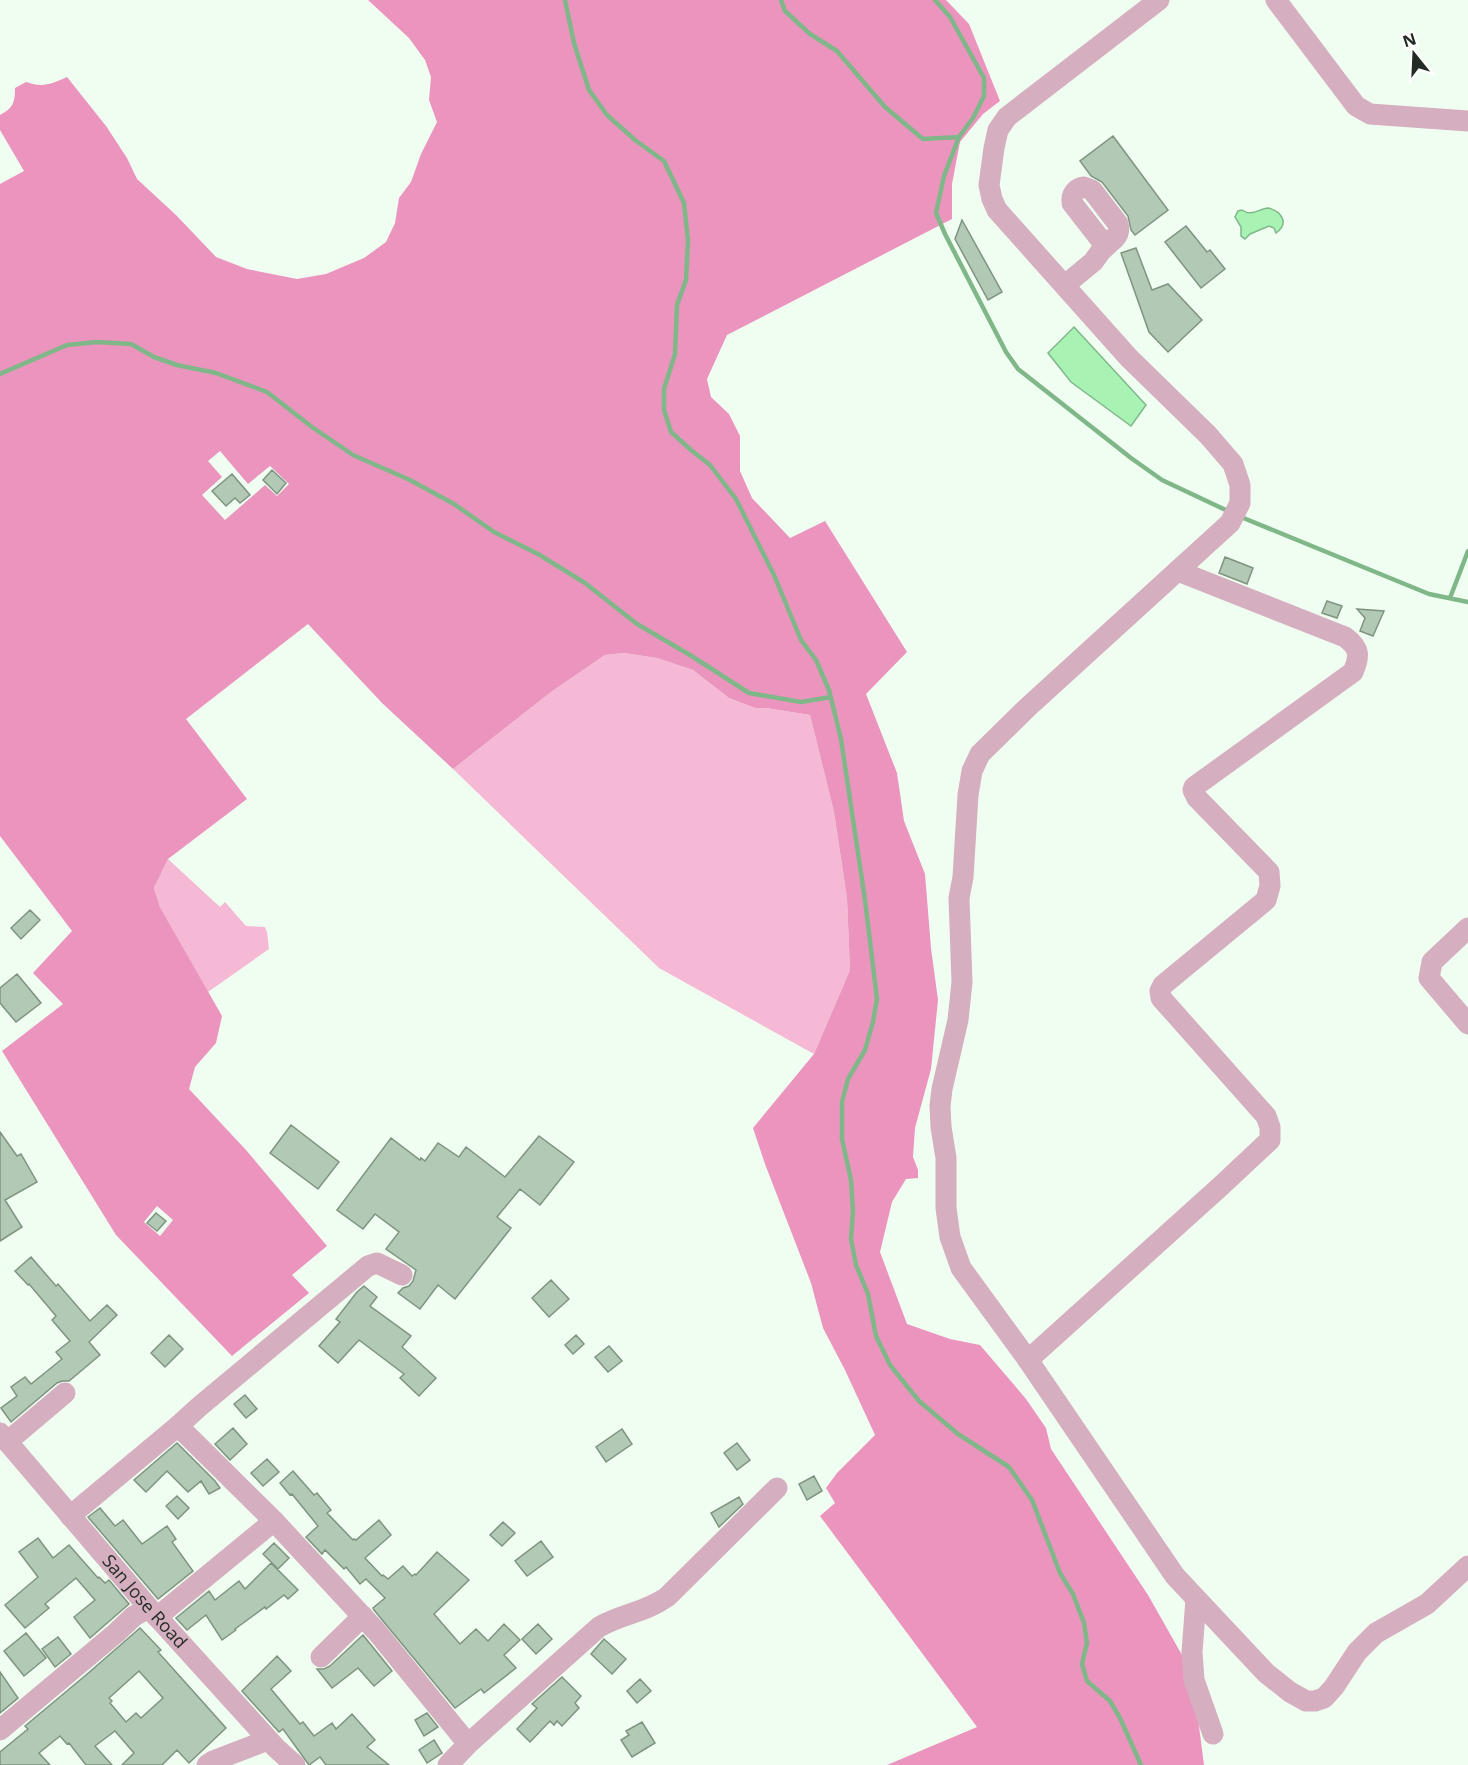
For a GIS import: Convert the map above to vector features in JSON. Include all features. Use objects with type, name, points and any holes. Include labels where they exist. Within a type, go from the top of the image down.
[{"type":"street","points":[[1158,0],[1007,117],[998,130],[989,185],[997,210],[1129,358],[1208,435],[1233,464],[1240,485],[1240,503],[1230,523],[1012,723],[980,754],[972,771],[968,795],[963,877],[959,898],[962,982],[958,1020],[940,1106],[946,1158],[946,1208],[950,1237],[961,1268],[1028,1360],[1175,1576],[1266,1674],[1290,1692],[1306,1701],[1324,1698],[1357,1652],[1376,1633],[1427,1604],[1468,1566]]},
{"type":"street","points":[[1276,0],[1356,106],[1370,114],[1468,121]]},
{"type":"street","points":[[1065,285],[1094,262],[1104,242]]},
{"type":"street","points":[[1028,1360],[1270,1140],[1270,1127],[1266,1116],[1161,998],[1160,991],[1163,985],[1266,900],[1270,886],[1269,872],[1197,798],[1192,790],[1353,672],[1358,652],[1353,642],[1345,637],[1178,571]]},
{"type":"street","points":[[1468,928],[1432,962],[1429,978],[1468,1024]]},
{"type":"street","points":[[70,1516],[368,1266],[377,1263],[402,1275]]},
{"type":"street","points":[[4,1437],[65,1393]]},
{"type":"street","points":[[178,1426],[274,1521],[363,1616],[468,1744]]},
{"type":"street","name":"San Jose Road","points":[[4,1437],[153,1612],[268,1740],[295,1765]]},
{"type":"street","points":[[448,1765],[468,1744],[599,1627],[615,1619],[648,1609],[667,1597],[777,1488]]},
{"type":"street","points":[[0,1730],[116,1634],[134,1616],[153,1612],[274,1521]]},
{"type":"street","points":[[1196,1599],[1192,1652],[1194,1680],[1213,1734]]},
{"type":"street","points":[[321,1658],[363,1616]]},
{"type":"street","points":[[207,1765],[268,1740]]},
{"type":"shaded area","points":[[368,0],[946,0],[969,24],[1000,101],[983,114],[960,142],[952,184],[952,219],[727,335],[707,379],[711,397],[729,414],[740,436],[740,471],[752,498],[790,538],[825,521],[907,652],[866,694],[897,773],[904,821],[925,874],[938,1000],[931,1069],[915,1128],[913,1157],[918,1170],[918,1178],[906,1179],[892,1202],[880,1252],[907,1324],[950,1339],[980,1345],[1026,1399],[1046,1428],[1051,1449],[1148,1595],[1182,1655],[1197,1711],[1204,1765],[887,1765],[977,1727],[820,1516],[835,1503],[826,1488],[837,1473],[875,1435],[823,1328],[811,1283],[753,1128],[814,1054],[850,970],[847,898],[834,812],[810,715],[755,708],[729,698],[693,670],[657,658],[624,653],[605,655],[551,692],[453,769],[382,703],[308,624],[186,719],[247,799],[168,859],[154,888],[160,907],[222,1016],[216,1043],[195,1067],[189,1089],[246,1150],[327,1246],[292,1275],[309,1293],[232,1356],[116,1235],[2,1051],[63,1004],[33,973],[72,931],[0,836],[0,184],[24,171],[0,130],[0,115],[12,104],[15,88],[26,82],[37,85],[47,84],[67,77],[106,126],[127,158],[137,179],[216,257],[247,269],[297,279],[326,274],[364,258],[386,242],[395,223],[399,198],[411,182],[421,154],[437,122],[429,100],[431,77],[425,60],[409,38]],"holes":[[[220,451],[248,484],[270,466],[289,484],[277,496],[265,485],[225,520],[202,495],[222,477],[208,461]],[[157,1206],[173,1220],[160,1236],[144,1222]]]},
{"type":"shaded area","points":[[1268,208],[1277,212],[1282,218],[1280,229],[1276,233],[1274,228],[1269,226],[1250,234],[1245,239],[1241,236],[1241,227],[1235,217],[1238,211],[1252,213]]},
{"type":"shaded area","points":[[1074,327],[1146,405],[1131,426],[1071,382],[1048,353]]},
{"type":"shaded area","points":[[624,653],[657,658],[693,670],[729,698],[755,708],[810,715],[834,812],[847,898],[850,970],[814,1054],[659,968],[453,769],[551,692],[605,655]]},
{"type":"shaded area","points":[[168,859],[220,907],[225,902],[246,926],[265,927],[267,932],[269,949],[208,992],[160,907],[154,888]]},
{"type":"building","points":[[1113,136],[1168,210],[1135,235],[1131,230],[1128,216],[1102,182],[1091,176],[1080,161]]},
{"type":"building","points":[[962,220],[1002,292],[988,300],[955,239]]},
{"type":"building","points":[[1186,226],[1207,252],[1210,250],[1225,269],[1201,288],[1165,242]]},
{"type":"building","points":[[1136,248],[1152,290],[1168,284],[1202,320],[1168,352],[1149,332],[1121,253]]},
{"type":"building","points":[[272,470],[286,483],[277,494],[263,480]]},
{"type":"building","points":[[232,474],[250,495],[240,503],[235,498],[226,506],[212,491]]},
{"type":"building","points":[[1225,557],[1253,568],[1247,584],[1219,573]]},
{"type":"building","points":[[1327,601],[1342,606],[1337,618],[1322,613]]},
{"type":"building","points":[[1357,609],[1384,611],[1373,636],[1360,631],[1365,618]]},
{"type":"building","points":[[30,910],[40,920],[21,939],[11,928]]},
{"type":"building","points":[[17,974],[41,1003],[16,1022],[0,1003],[0,988]]},
{"type":"building","points":[[291,1125],[339,1162],[318,1189],[270,1153]]},
{"type":"building","points":[[0,1132],[17,1156],[21,1154],[37,1182],[5,1200],[22,1227],[0,1241]]},
{"type":"building","points":[[539,1136],[574,1162],[540,1205],[520,1189],[497,1217],[511,1228],[455,1299],[438,1285],[420,1309],[398,1293],[413,1281],[416,1270],[386,1249],[399,1232],[375,1214],[363,1229],[337,1210],[391,1138],[420,1160],[421,1158],[425,1161],[438,1143],[459,1157],[466,1147],[505,1177]]},
{"type":"building","points":[[156,1213],[166,1221],[157,1231],[147,1223]]},
{"type":"building","points":[[31,1257],[90,1321],[107,1305],[117,1315],[89,1342],[100,1355],[69,1381],[57,1383],[11,1422],[1,1408],[17,1396],[11,1387],[25,1377],[31,1384],[62,1359],[56,1352],[70,1341],[52,1320],[56,1316],[15,1271]]},
{"type":"building","points":[[551,1280],[569,1299],[549,1317],[532,1298]]},
{"type":"building","points":[[364,1286],[377,1297],[370,1306],[411,1336],[402,1347],[436,1378],[419,1396],[400,1378],[404,1374],[359,1340],[338,1363],[319,1346],[340,1322],[336,1319]]},
{"type":"building","points":[[169,1335],[183,1349],[165,1367],[151,1353]]},
{"type":"building","points":[[576,1335],[584,1344],[573,1354],[565,1345]]},
{"type":"building","points":[[609,1346],[622,1361],[608,1372],[595,1357]]},
{"type":"building","points":[[245,1395],[257,1409],[246,1418],[234,1404]]},
{"type":"building","points":[[233,1428],[247,1444],[230,1460],[215,1444]]},
{"type":"building","points":[[622,1429],[632,1444],[606,1462],[596,1447]]},
{"type":"building","points":[[177,1443],[220,1488],[209,1494],[201,1481],[188,1492],[167,1471],[146,1492],[134,1480]]},
{"type":"building","points":[[737,1443],[750,1460],[737,1470],[724,1453]]},
{"type":"building","points":[[267,1459],[279,1472],[263,1486],[251,1473]]},
{"type":"building","points":[[293,1471],[314,1495],[317,1493],[331,1510],[327,1513],[353,1540],[356,1540],[379,1520],[391,1535],[365,1558],[382,1576],[388,1579],[403,1566],[412,1576],[416,1575],[437,1552],[469,1580],[434,1614],[460,1644],[476,1629],[488,1641],[504,1624],[520,1640],[504,1655],[516,1668],[484,1693],[481,1689],[455,1708],[374,1610],[373,1608],[385,1598],[366,1579],[360,1584],[346,1567],[344,1569],[325,1550],[322,1554],[306,1537],[318,1526],[280,1483]]},
{"type":"building","points":[[814,1476],[822,1491],[807,1500],[799,1484]]},
{"type":"building","points":[[177,1496],[189,1508],[178,1519],[166,1506]]},
{"type":"building","points":[[739,1497],[743,1504],[719,1527],[711,1513]]},
{"type":"building","points":[[100,1508],[115,1526],[123,1520],[142,1544],[167,1526],[176,1539],[172,1542],[193,1571],[158,1599],[88,1517]]},
{"type":"building","points":[[503,1522],[515,1533],[502,1546],[490,1535]]},
{"type":"building","points":[[38,1538],[53,1558],[69,1545],[98,1578],[105,1583],[109,1580],[129,1604],[90,1638],[74,1617],[95,1600],[76,1578],[45,1604],[49,1608],[25,1628],[5,1605],[38,1577],[19,1552]]},
{"type":"building","points":[[541,1541],[553,1557],[527,1576],[515,1561]]},
{"type":"building","points":[[274,1543],[289,1558],[278,1569],[263,1554]]},
{"type":"building","points":[[271,1563],[298,1590],[288,1599],[284,1595],[266,1609],[265,1607],[222,1640],[206,1615],[187,1630],[176,1618],[209,1591],[215,1600],[239,1581],[245,1589]]},
{"type":"building","points":[[538,1624],[552,1639],[536,1654],[522,1639]]},
{"type":"building","points":[[140,1628],[161,1650],[158,1652],[226,1728],[189,1763],[177,1750],[162,1765],[122,1765],[134,1753],[115,1731],[95,1746],[112,1765],[86,1765],[69,1743],[67,1744],[60,1736],[39,1753],[50,1765],[0,1765],[0,1752],[28,1729],[25,1726]],"holes":[[[139,1671],[163,1698],[141,1718],[136,1713],[126,1722],[110,1703],[112,1701],[109,1698]]]},
{"type":"building","points":[[26,1633],[46,1658],[24,1676],[4,1651]]},
{"type":"building","points":[[363,1635],[392,1671],[374,1686],[358,1668],[332,1688],[317,1669],[330,1666]]},
{"type":"building","points":[[58,1637],[71,1654],[55,1667],[42,1649]]},
{"type":"building","points":[[604,1639],[626,1659],[612,1674],[591,1654]]},
{"type":"building","points":[[277,1656],[291,1671],[271,1689],[300,1724],[303,1722],[314,1736],[332,1723],[336,1729],[352,1714],[375,1740],[367,1747],[389,1765],[326,1765],[320,1757],[309,1765],[283,1729],[279,1732],[242,1691]]},
{"type":"building","points":[[0,1672],[18,1698],[0,1713]]},
{"type":"building","points":[[562,1677],[581,1696],[575,1703],[579,1708],[562,1726],[557,1721],[554,1725],[550,1721],[530,1742],[517,1729],[537,1708],[532,1704]]},
{"type":"building","points":[[640,1679],[651,1691],[637,1703],[627,1691]]},
{"type":"building","points":[[427,1713],[438,1727],[424,1736],[415,1720]]},
{"type":"building","points":[[642,1722],[655,1743],[632,1757],[621,1740],[629,1735],[626,1731]]},
{"type":"building","points":[[434,1740],[442,1753],[427,1763],[419,1750]]},
{"type":"waterway","points":[[565,0],[574,43],[589,90],[607,115],[635,140],[664,161],[684,203],[688,240],[686,280],[677,305],[675,354],[664,389],[664,410],[671,432],[710,465],[736,499],[774,575],[801,640],[816,660],[829,690],[841,739],[877,999],[865,1050],[848,1079],[842,1102],[842,1139],[851,1180],[853,1211],[851,1239],[856,1265],[868,1294],[876,1336],[890,1365],[919,1401],[958,1434],[1009,1467],[1032,1500],[1060,1573],[1073,1594],[1084,1623],[1087,1643],[1082,1664],[1087,1681],[1110,1701],[1141,1765]]},
{"type":"waterway","points":[[781,0],[785,11],[810,34],[837,51],[885,107],[923,139],[959,137]]},
{"type":"waterway","points":[[935,0],[950,17],[984,78],[984,96],[973,118],[959,137],[944,176],[936,213],[1006,352],[1018,369],[1131,458],[1162,480],[1230,512]]},
{"type":"waterway","points":[[0,374],[67,345],[97,342],[131,344],[154,357],[177,365],[216,373],[267,392],[353,455],[410,480],[454,504],[494,532],[538,554],[585,583],[637,624],[749,693],[801,702],[831,697]]},
{"type":"waterway","points":[[1241,517],[1429,594],[1468,602]]},
{"type":"waterway","points":[[1450,598],[1468,551]]}]
